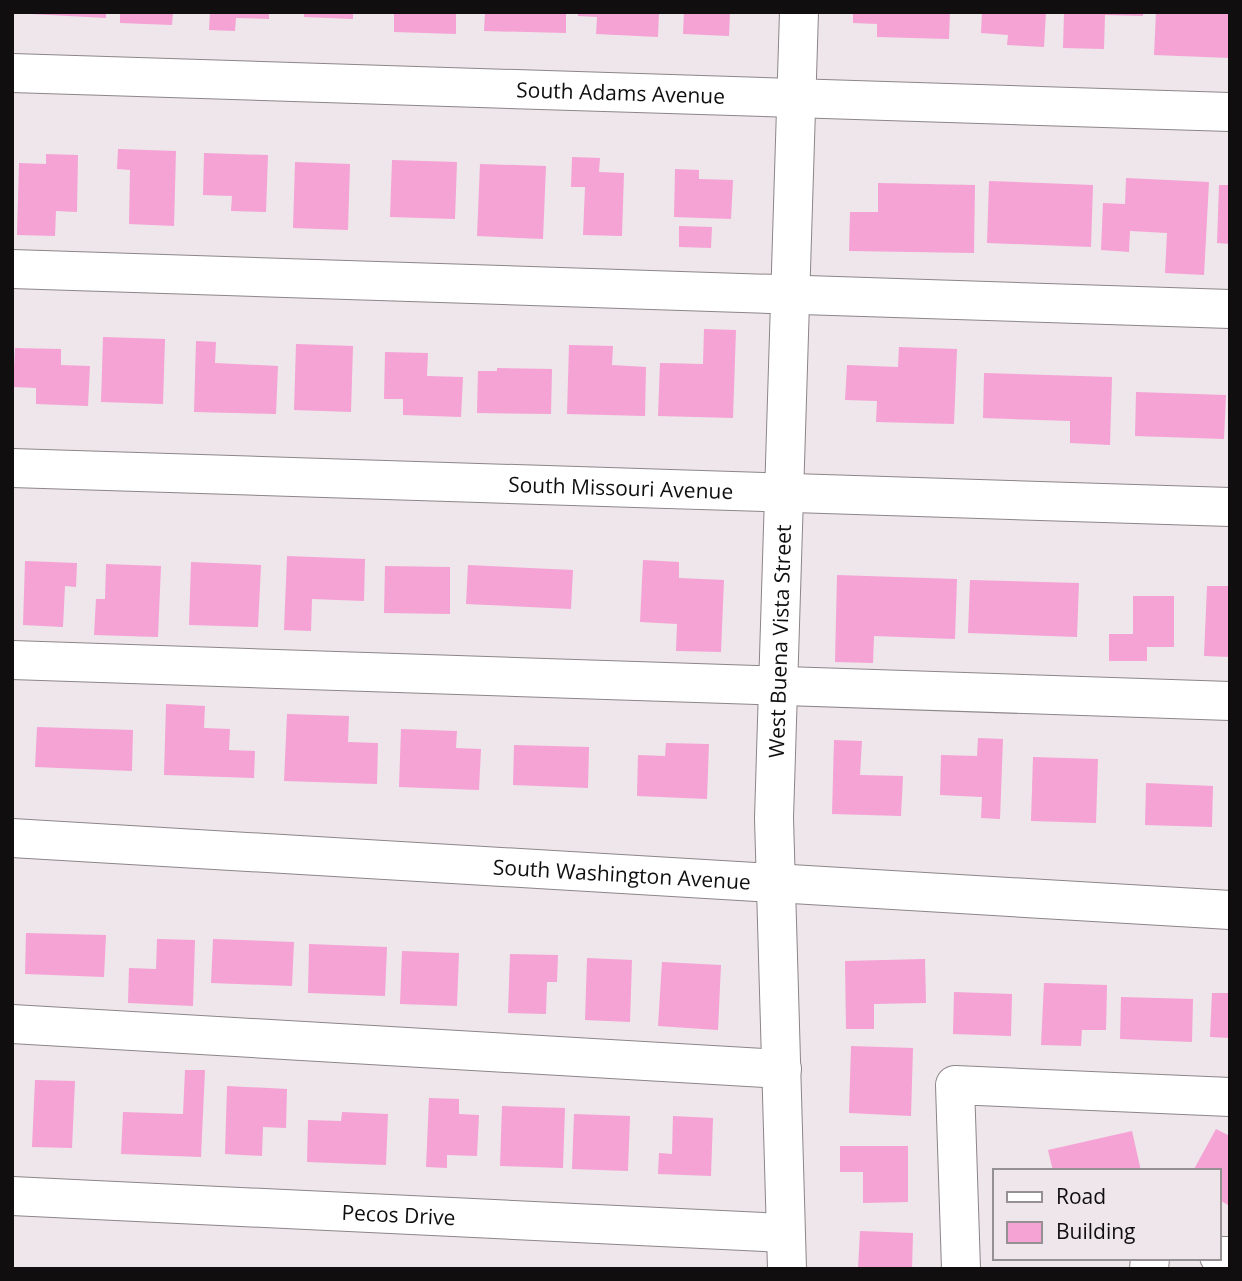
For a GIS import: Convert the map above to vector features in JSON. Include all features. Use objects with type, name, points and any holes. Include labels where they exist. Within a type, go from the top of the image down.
[{"type":"street","name":"West Buena Vista Street","points":[[786,1251],[774,818],[799,12]]},
{"type":"street","name":"South Adams Avenue","points":[[12,73],[1230,112]]},
{"type":"street","points":[[12,269],[1230,309]]},
{"type":"street","name":"South Missouri Avenue","points":[[12,468],[1230,508]]},
{"type":"street","points":[[12,660],[1230,701]]},
{"type":"street","name":"South Washington Avenue","points":[[12,838],[1230,910]]},
{"type":"street","points":[[12,1024],[782,1069]]},
{"type":"street","points":[[961,1269],[955,1085],[1230,1097]]},
{"type":"street","name":"Pecos Drive","points":[[12,1196],[786,1251]]},
{"type":"building","points":[[106,12],[106,18],[31,14]]},
{"type":"building","points":[[120,12],[173,12],[172,25],[120,23]]},
{"type":"building","points":[[210,12],[269,12],[269,19],[236,18],[235,31],[209,30]]},
{"type":"building","points":[[304,12],[353,12],[353,19],[304,17]]},
{"type":"building","points":[[394,12],[456,12],[456,34],[394,32]]},
{"type":"building","points":[[485,12],[566,12],[566,33],[484,31]]},
{"type":"building","points":[[578,12],[659,12],[658,37],[596,34],[597,17],[578,16]]},
{"type":"building","points":[[684,12],[730,12],[729,36],[683,34]]},
{"type":"building","points":[[853,12],[950,12],[949,39],[877,37],[877,24],[853,23]]},
{"type":"building","points":[[982,12],[1046,12],[1044,47],[1007,45],[1008,35],[981,33]]},
{"type":"building","points":[[1064,12],[1143,12],[1143,16],[1105,15],[1104,49],[1063,48]]},
{"type":"building","points":[[1156,12],[1230,12],[1230,58],[1154,55]]},
{"type":"building","points":[[118,149],[176,151],[174,226],[129,224],[130,170],[117,169]]},
{"type":"building","points":[[204,153],[268,155],[266,212],[231,211],[232,196],[203,195]]},
{"type":"building","points":[[46,154],[78,155],[77,212],[56,211],[55,236],[17,235],[19,163],[46,164]]},
{"type":"building","points":[[572,157],[600,158],[599,172],[624,173],[622,236],[583,235],[585,187],[571,187]]},
{"type":"building","points":[[392,160],[457,162],[455,219],[390,217]]},
{"type":"building","points":[[295,162],[350,164],[348,230],[293,228]]},
{"type":"building","points":[[480,164],[546,166],[543,239],[477,236]]},
{"type":"building","points":[[675,169],[699,170],[699,179],[733,180],[731,219],[674,217]]},
{"type":"building","points":[[1126,178],[1209,182],[1204,275],[1165,273],[1167,233],[1130,231],[1129,252],[1101,250],[1103,203],[1125,204]]},
{"type":"building","points":[[989,181],[1093,185],[1091,247],[987,243]]},
{"type":"building","points":[[878,183],[975,185],[974,253],[849,251],[850,212],[878,212]]},
{"type":"building","points":[[1219,185],[1230,185],[1230,244],[1217,243]]},
{"type":"building","points":[[679,226],[712,227],[711,248],[679,247]]},
{"type":"building","points":[[704,329],[736,330],[733,418],[658,416],[660,363],[703,364]]},
{"type":"building","points":[[103,337],[165,339],[163,404],[101,402]]},
{"type":"building","points":[[196,341],[216,342],[215,363],[278,366],[276,414],[194,412]]},
{"type":"building","points":[[296,344],[353,346],[351,412],[294,410]]},
{"type":"building","points":[[569,345],[613,346],[612,365],[646,367],[645,416],[567,414]]},
{"type":"building","points":[[899,347],[957,349],[954,424],[876,422],[877,401],[845,400],[847,365],[898,367]]},
{"type":"building","points":[[15,348],[61,349],[61,365],[90,366],[88,406],[36,404],[36,388],[13,387]]},
{"type":"building","points":[[385,352],[428,353],[427,376],[463,377],[461,417],[403,415],[403,399],[384,399]]},
{"type":"building","points":[[497,368],[552,369],[551,414],[477,413],[478,371],[497,371]]},
{"type":"building","points":[[984,373],[1112,377],[1110,445],[1070,443],[1070,421],[983,418]]},
{"type":"building","points":[[1136,392],[1226,395],[1224,439],[1135,436]]},
{"type":"building","points":[[287,556],[365,559],[364,601],[312,599],[311,631],[284,630]]},
{"type":"building","points":[[643,560],[679,562],[679,578],[724,580],[721,652],[676,651],[677,624],[640,622]]},
{"type":"building","points":[[25,561],[77,563],[76,587],[65,586],[63,627],[23,625]]},
{"type":"building","points":[[191,562],[261,565],[258,627],[189,625]]},
{"type":"building","points":[[106,564],[161,566],[158,637],[94,635],[96,599],[105,599]]},
{"type":"building","points":[[468,565],[573,570],[571,609],[466,604]]},
{"type":"building","points":[[385,566],[450,567],[450,614],[384,613]]},
{"type":"building","points":[[837,575],[957,579],[955,639],[874,636],[873,663],[835,662]]},
{"type":"building","points":[[970,580],[1079,583],[1077,637],[968,633]]},
{"type":"building","points":[[1207,586],[1230,586],[1230,657],[1204,656]]},
{"type":"building","points":[[1133,596],[1174,596],[1174,647],[1147,647],[1147,661],[1109,661],[1109,634],[1133,634]]},
{"type":"building","points":[[166,704],[205,706],[204,728],[230,729],[229,750],[255,751],[254,778],[164,775]]},
{"type":"building","points":[[287,714],[349,716],[348,742],[378,743],[377,784],[284,781]]},
{"type":"building","points":[[37,727],[133,730],[132,771],[35,767]]},
{"type":"building","points":[[401,729],[457,731],[456,748],[481,749],[479,790],[399,787]]},
{"type":"building","points":[[978,738],[1003,739],[1000,819],[981,818],[982,797],[940,795],[941,755],[977,756]]},
{"type":"building","points":[[834,740],[862,741],[860,775],[903,776],[901,816],[832,814]]},
{"type":"building","points":[[666,743],[709,744],[707,799],[637,796],[638,755],[665,756]]},
{"type":"building","points":[[514,745],[589,747],[588,788],[513,785]]},
{"type":"building","points":[[1033,757],[1098,759],[1096,823],[1031,821]]},
{"type":"building","points":[[1146,783],[1213,786],[1212,827],[1145,825]]},
{"type":"building","points":[[26,933],[106,935],[104,977],[25,974]]},
{"type":"building","points":[[157,939],[195,940],[193,1006],[128,1003],[129,968],[156,969]]},
{"type":"building","points":[[213,939],[294,942],[292,986],[211,983]]},
{"type":"building","points":[[309,944],[387,947],[385,996],[308,993]]},
{"type":"building","points":[[402,951],[459,953],[457,1006],[400,1004]]},
{"type":"building","points":[[510,954],[558,955],[557,982],[547,982],[546,1014],[508,1013]]},
{"type":"building","points":[[587,958],[632,960],[630,1022],[585,1020]]},
{"type":"building","points":[[925,959],[926,1003],[874,1004],[874,1029],[846,1029],[845,961]]},
{"type":"building","points":[[662,962],[721,965],[718,1030],[658,1026]]},
{"type":"building","points":[[1044,983],[1107,985],[1106,1030],[1082,1030],[1081,1046],[1041,1045]]},
{"type":"building","points":[[954,992],[1012,994],[1011,1036],[953,1034]]},
{"type":"building","points":[[1212,993],[1230,993],[1230,1038],[1210,1037]]},
{"type":"building","points":[[1121,997],[1193,999],[1192,1042],[1120,1039]]},
{"type":"building","points":[[851,1046],[913,1048],[911,1116],[849,1113]]},
{"type":"building","points":[[185,1070],[205,1070],[201,1157],[121,1154],[123,1112],[183,1114]]},
{"type":"building","points":[[35,1080],[75,1081],[72,1148],[32,1147]]},
{"type":"building","points":[[227,1086],[287,1089],[286,1128],[263,1127],[262,1156],[225,1154]]},
{"type":"building","points":[[429,1098],[459,1099],[459,1114],[479,1115],[477,1156],[447,1155],[447,1168],[426,1167]]},
{"type":"building","points":[[502,1106],[565,1108],[563,1168],[500,1166]]},
{"type":"building","points":[[342,1112],[388,1114],[386,1165],[307,1162],[308,1120],[341,1121]]},
{"type":"building","points":[[574,1114],[630,1116],[628,1171],[572,1169]]},
{"type":"building","points":[[673,1116],[713,1118],[711,1176],[658,1174],[659,1153],[672,1154]]},
{"type":"building","points":[[1216,1129],[1230,1136],[1230,1206],[1221,1201],[1221,1169],[1194,1169]]},
{"type":"building","points":[[1132,1131],[1141,1169],[1053,1169],[1048,1150]]},
{"type":"building","points":[[840,1146],[908,1146],[908,1202],[863,1203],[863,1172],[840,1172]]},
{"type":"building","points":[[860,1231],[913,1233],[912,1269],[858,1269]]}]
